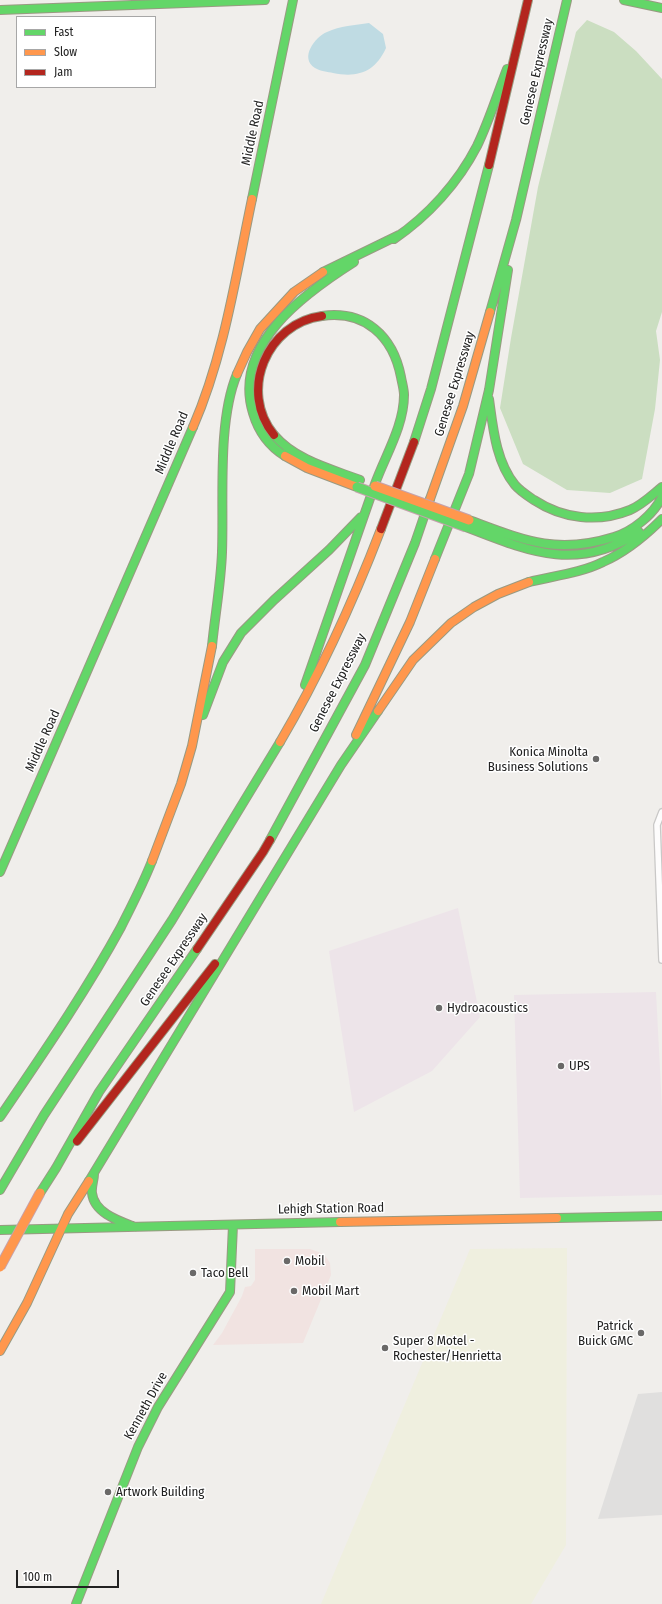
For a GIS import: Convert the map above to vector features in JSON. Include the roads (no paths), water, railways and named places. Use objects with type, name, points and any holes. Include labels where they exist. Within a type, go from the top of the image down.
[{"type":"main road","points":[[0,10],[265,0]]},
{"type":"main road","name":"Middle Road","points":[[0,872],[200,411],[210,380],[235,279],[293,0]]},
{"type":"main road","name":"Genesee Expressway","points":[[0,1190],[44,1115],[172,920],[294,718],[344,620],[368,564],[406,465],[430,389],[485,183],[528,0]]},
{"type":"main road","name":"Genesee Expressway","points":[[0,1267],[40,1193],[56,1168],[99,1092],[263,852],[365,665],[414,543],[464,406],[516,220],[567,0]]},
{"type":"main road","points":[[624,0],[662,8]]},
{"type":"main road","points":[[521,33],[481,135],[470,158],[440,199],[422,217],[399,236],[331,276],[295,304],[280,320],[264,342],[255,358],[250,377],[249,394],[252,412],[267,440],[280,452],[294,461],[468,524],[528,549],[550,554],[570,555],[593,552],[631,538],[647,527],[662,513]]},
{"type":"main road","points":[[341,765],[410,622],[466,482],[488,390],[516,220]]},
{"type":"main road","points":[[192,746],[212,647],[222,554],[224,450],[227,414],[235,380],[247,352],[260,329],[294,292],[328,268],[399,236]]},
{"type":"main road","points":[[294,718],[364,514],[399,419],[404,395],[401,372],[393,349],[381,334],[366,322],[351,317],[336,314],[314,317],[301,321],[289,329],[271,346],[265,355],[259,372],[257,387],[258,401],[270,430],[283,444],[301,456],[358,484]]},
{"type":"main road","points":[[488,390],[492,425],[501,460],[517,487],[537,503],[557,512],[574,517],[594,518],[631,510],[662,486]]},
{"type":"main road","points":[[468,524],[528,542],[572,548],[590,545],[628,532],[659,503],[662,497]]},
{"type":"main road","points":[[0,1117],[70,1013],[102,962],[144,883],[181,784],[192,746],[223,662],[241,633],[274,600],[329,550],[364,514]]},
{"type":"main road","points":[[0,1352],[27,1303],[68,1214],[95,1169],[126,1123],[341,765],[413,660],[451,623],[474,607],[498,594],[528,582],[602,563],[625,550],[645,536],[662,519]]},
{"type":"main road","points":[[56,1168],[244,927]]},
{"type":"main road","points":[[95,1169],[92,1194],[95,1203],[103,1212],[136,1228]]},
{"type":"main road","name":"Lehigh Station Road","points":[[0,1230],[662,1216]]},
{"type":"main road","name":"Kenneth Drive","points":[[76,1604],[138,1447],[158,1407],[230,1292],[233,1225]]},
{"type":"street","points":[[662,812],[657,825],[662,960]]},
{"type":"water","points":[[369,23],[383,34],[386,48],[377,63],[371,68],[358,74],[350,75],[326,72],[315,68],[310,64],[308,59],[310,48],[322,35],[342,27]]},
{"type":"place","name":"Konica Minolta Business Solutions","points":[[596,759]]},
{"type":"place","name":"Hydroacoustics","points":[[439,1008]]},
{"type":"place","name":"UPS","points":[[561,1066]]},
{"type":"place","name":"Mobil","points":[[287,1261]]},
{"type":"place","name":"Taco Bell","points":[[193,1273]]},
{"type":"place","name":"Mobil Mart","points":[[294,1291]]},
{"type":"place","name":"Patrick Buick GMC","points":[[641,1333]]},
{"type":"place","name":"Super 8 Motel - Rochester/Henrietta","points":[[385,1348]]},
{"type":"place","name":"Artwork Building","points":[[108,1492]]}]
